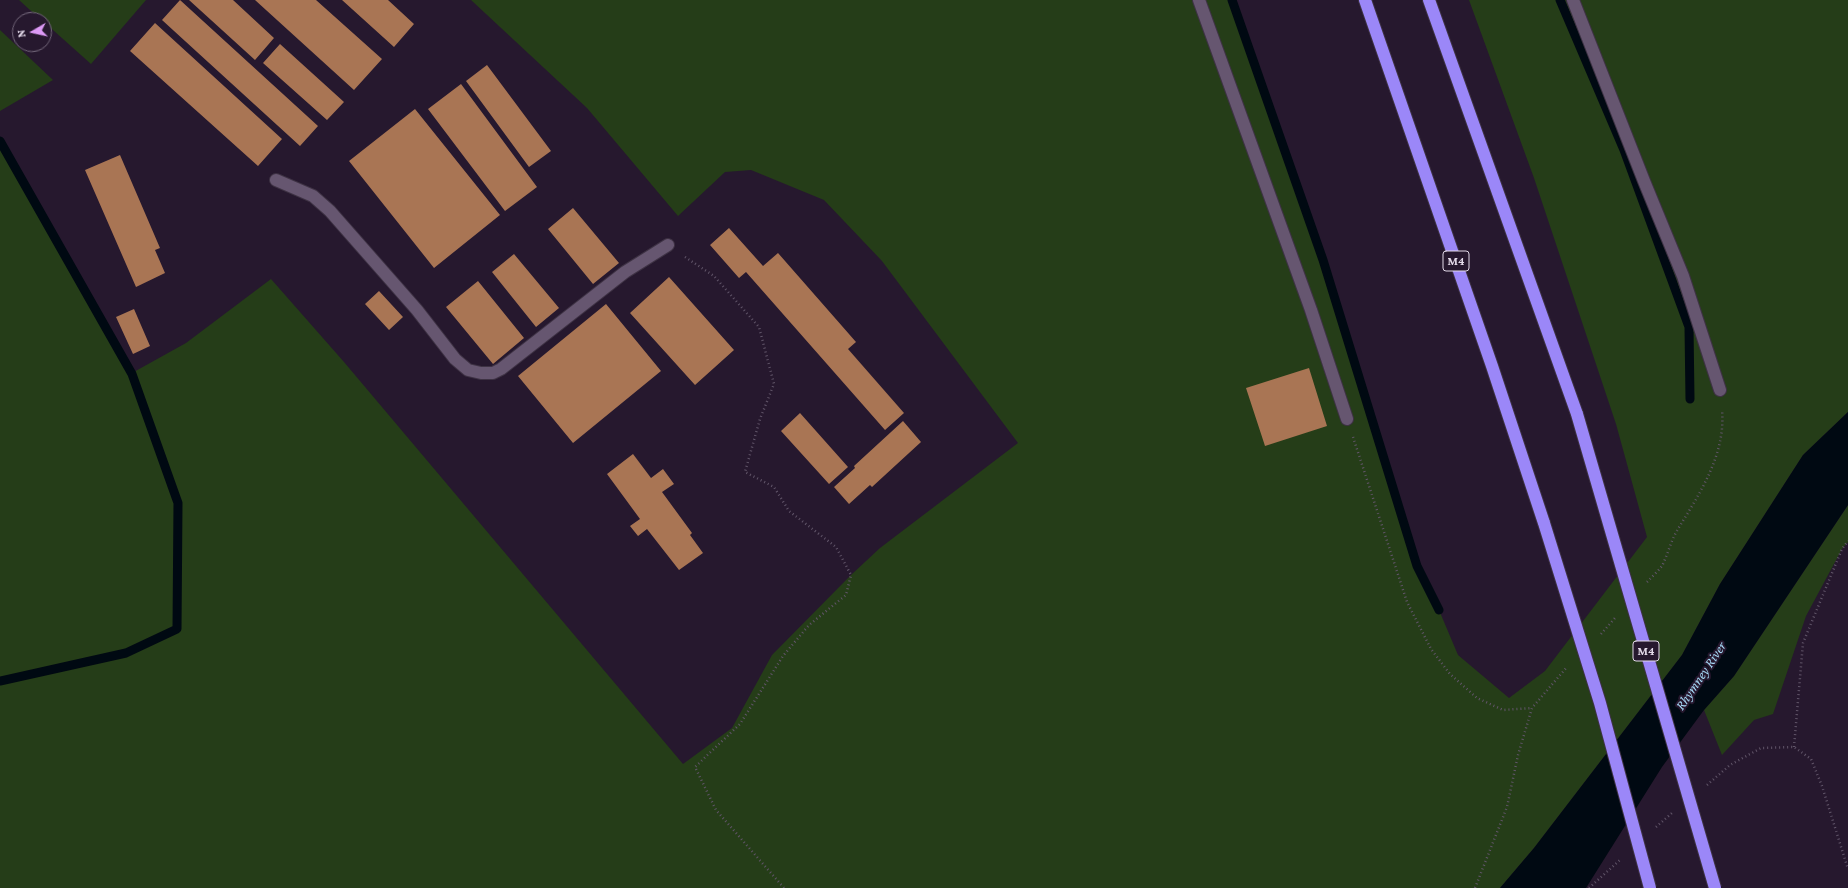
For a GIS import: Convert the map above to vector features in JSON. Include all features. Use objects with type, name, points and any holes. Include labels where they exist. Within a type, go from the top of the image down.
[{"type":"highway","name":"M4","points":[[1365,0],[1492,366],[1544,524],[1600,703],[1650,888]]},
{"type":"highway","name":"M4","points":[[1429,0],[1577,414],[1715,888]]},
{"type":"lane","points":[[1199,0],[1311,310],[1347,419]]},
{"type":"lane","points":[[1573,0],[1683,276],[1720,390]]},
{"type":"lane","points":[[276,180],[313,196],[330,211],[417,310],[455,359],[468,370],[481,373],[493,373],[501,369],[625,272],[668,245]]},
{"type":"path","points":[[668,245],[714,276],[759,327],[774,384],[760,419],[746,472],[774,487],[789,511],[836,547],[851,575],[846,595],[809,625],[783,656],[740,724],[695,767],[716,810],[784,888]]},
{"type":"path","points":[[1646,583],[1661,566],[1677,530],[1693,506],[1715,459],[1723,434],[1720,390]]},
{"type":"path","points":[[1347,419],[1407,602],[1431,649],[1450,674],[1477,698],[1503,710],[1532,708]]},
{"type":"path","points":[[1848,541],[1842,548],[1803,643],[1794,747],[1811,759],[1822,786],[1848,869]]},
{"type":"path","points":[[1600,634],[1616,618]]},
{"type":"path","points":[[1475,888],[1507,807],[1518,755],[1532,708],[1568,667]]},
{"type":"green space","points":[[19,0],[146,0],[91,64],[52,29],[52,12],[32,12]]},
{"type":"green space","points":[[471,0],[1232,0],[1323,260],[1417,566],[1439,610],[1458,655],[1509,698],[1545,671],[1647,537],[1616,424],[1534,178],[1469,0],[1848,0],[1848,412],[1803,455],[1720,584],[1682,655],[1534,848],[1500,888],[0,888],[0,141],[132,373],[186,343],[271,279],[344,362],[683,764],[732,728],[772,655],[851,575],[880,548],[1018,443],[882,261],[824,200],[751,170],[725,172],[678,216],[587,108]]},
{"type":"green space","points":[[0,30],[12,41],[12,52],[23,52],[53,80],[0,111]]},
{"type":"green space","points":[[1848,505],[1848,542],[1842,549],[1806,616],[1773,714],[1754,720],[1722,755],[1704,710],[1734,676]]},
{"type":"water","name":"Rhymney River","points":[[1848,412],[1848,505],[1734,676],[1704,710],[1662,767],[1586,888],[1500,888],[1534,848],[1682,655],[1720,584],[1803,455]]},
{"type":"building","points":[[180,0],[318,126],[300,146],[162,20]]},
{"type":"building","points":[[189,0],[233,0],[274,38],[255,60]]},
{"type":"building","points":[[255,0],[316,0],[382,59],[354,90]]},
{"type":"building","points":[[342,0],[388,0],[414,24],[394,47]]},
{"type":"building","points":[[155,23],[282,139],[258,166],[130,51]]},
{"type":"building","points":[[280,44],[344,102],[327,120],[263,63]]},
{"type":"building","points":[[487,65],[551,151],[529,167],[466,81]]},
{"type":"building","points":[[461,84],[537,187],[505,211],[428,109]]},
{"type":"building","points":[[415,109],[500,215],[434,268],[349,161]]},
{"type":"building","points":[[120,155],[160,248],[155,250],[165,273],[136,287],[85,170]]},
{"type":"building","points":[[573,208],[619,263],[593,284],[548,229]]},
{"type":"building","points":[[729,228],[763,266],[778,253],[856,342],[848,349],[904,413],[885,430],[746,272],[739,278],[710,245]]},
{"type":"building","points":[[514,254],[559,308],[536,327],[492,272]]},
{"type":"building","points":[[669,277],[734,350],[695,385],[630,313]]},
{"type":"building","points":[[478,281],[524,338],[493,364],[446,307]]},
{"type":"building","points":[[379,291],[403,317],[389,330],[365,304]]},
{"type":"building","points":[[606,304],[661,371],[573,443],[518,376]]},
{"type":"building","points":[[134,309],[150,346],[133,354],[116,317]]},
{"type":"building","points":[[1309,368],[1327,426],[1265,446],[1246,388]]},
{"type":"building","points":[[800,413],[848,467],[829,484],[781,431]]},
{"type":"building","points":[[903,421],[921,442],[872,487],[870,485],[849,504],[834,487],[855,468],[854,466]]},
{"type":"building","points":[[633,454],[651,478],[663,469],[674,484],[662,492],[692,533],[690,535],[703,553],[679,570],[647,529],[638,536],[630,526],[640,519],[607,474]]},
{"type":"waterway","points":[[1232,0],[1323,260],[1417,566],[1439,610]]},
{"type":"waterway","points":[[1560,0],[1624,150],[1689,327],[1690,399]]},
{"type":"waterway","points":[[0,141],[132,374],[178,503],[177,629],[126,653],[0,681]]}]
